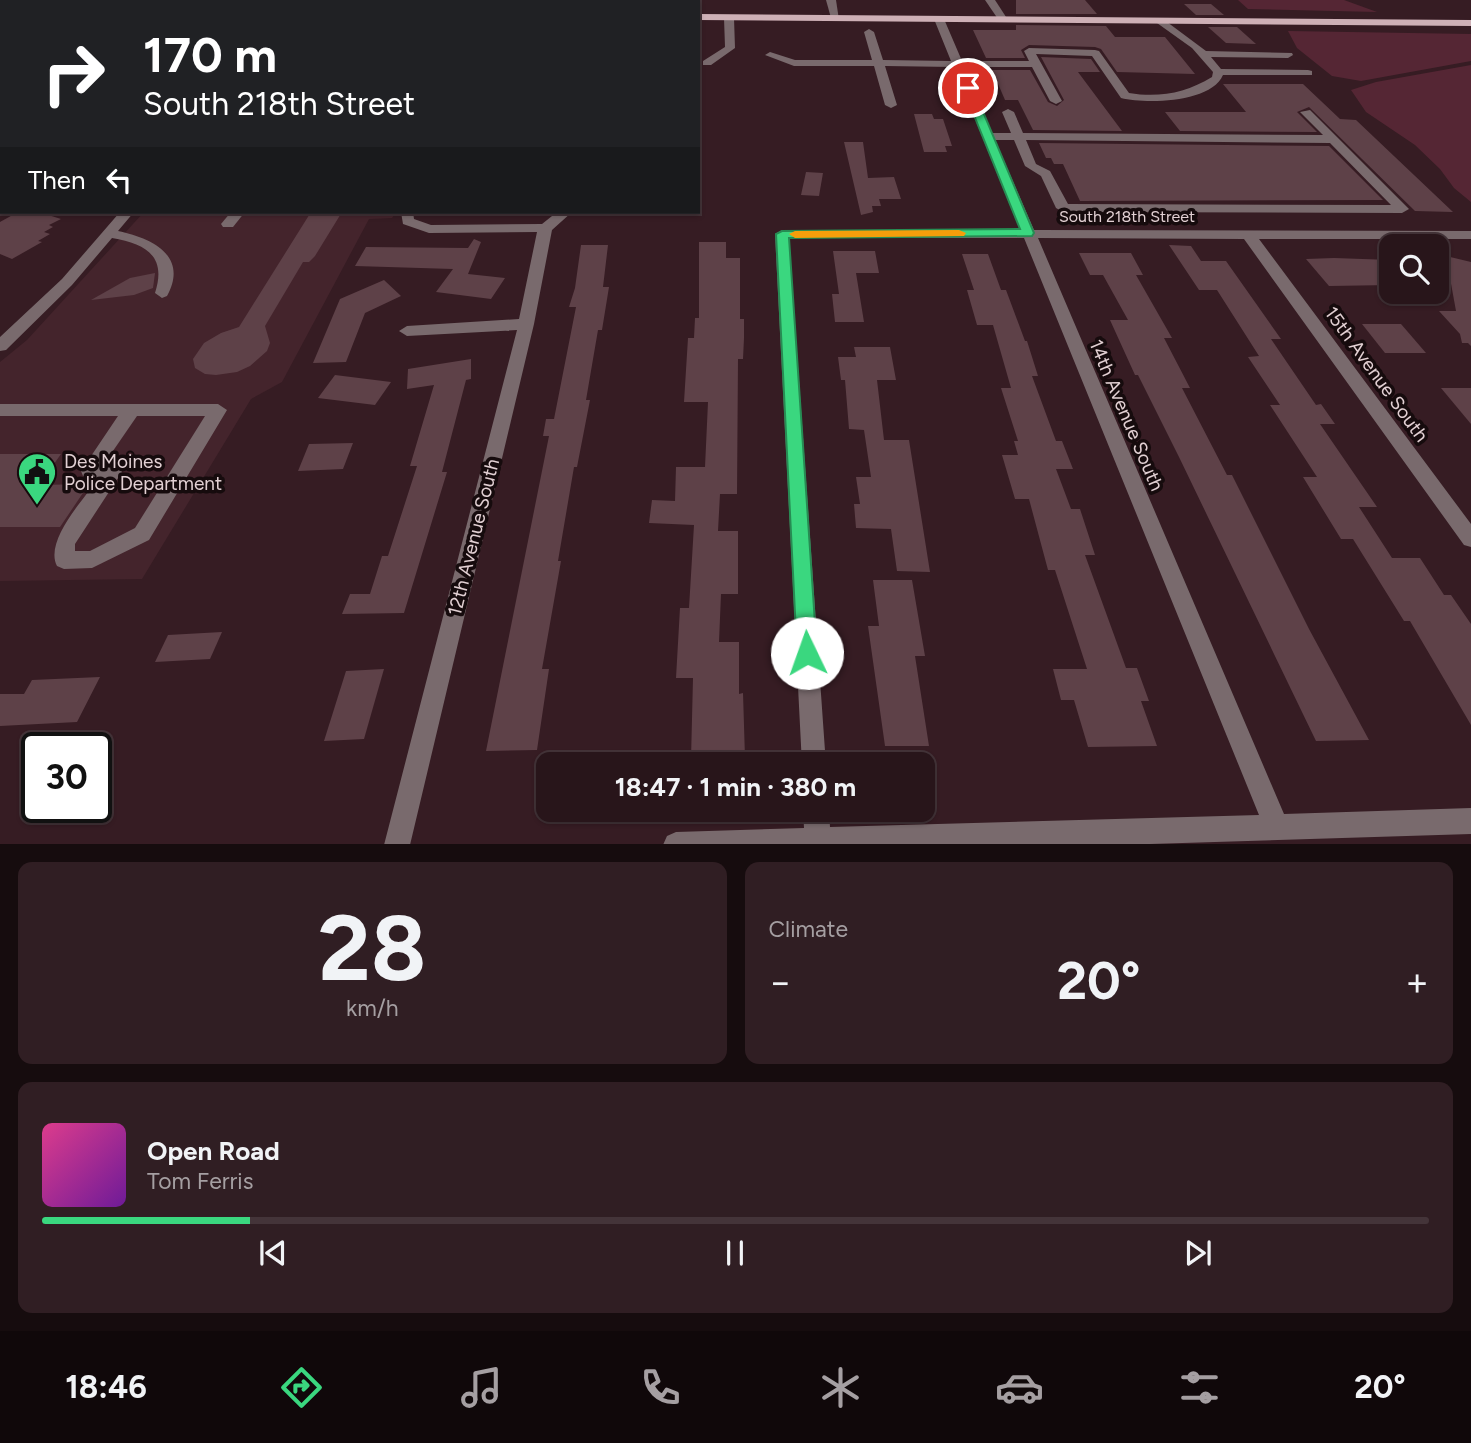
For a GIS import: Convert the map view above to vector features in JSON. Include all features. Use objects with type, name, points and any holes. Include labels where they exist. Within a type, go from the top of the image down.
[{"type":"main road","points":[[700,18],[1471,23]]},
{"type":"street","points":[[831,0],[835,18]]},
{"type":"street","points":[[990,0],[1003,20]]},
{"type":"street","points":[[707,63],[730,48],[729,18]]},
{"type":"street","name":"14th Avenue South","points":[[939,19],[1277,828]]},
{"type":"street","points":[[1160,21],[1203,54],[1219,72],[1308,73]]},
{"type":"street","points":[[869,32],[891,105]]},
{"type":"street","points":[[1056,101],[1028,51],[1095,53],[1125,96],[1139,98],[1186,96],[1217,78],[1219,72]]},
{"type":"street","points":[[1203,54],[1288,55]]},
{"type":"street","points":[[770,55],[794,63],[1036,64]]},
{"type":"street","points":[[1008,112],[1031,166],[1046,174],[1063,208],[1402,209],[1306,112]]},
{"type":"street","points":[[988,136],[1333,139]]},
{"type":"street","points":[[0,346],[67,282],[125,214]]},
{"type":"street","points":[[228,224],[236,214]]},
{"type":"street","points":[[407,214],[408,221],[429,229],[545,228],[562,214]]},
{"type":"street","name":"12th Avenue South","points":[[397,844],[526,324],[545,228]]},
{"type":"street","points":[[109,233],[132,236],[146,243],[162,257],[168,271],[168,280],[162,293]]},
{"type":"street","name":"South 218th Street","points":[[813,752],[782,234],[1471,235]]},
{"type":"street","name":"15th Avenue South","points":[[1248,234],[1471,539]]},
{"type":"street","points":[[407,331],[526,324]]},
{"type":"street","points":[[0,410],[132,410],[218,410],[142,534],[92,559],[64,560],[65,542],[113,472],[90,471],[132,410]]},
{"type":"street","points":[[700,844],[1471,821]]},
{"type":"street","points":[[817,822],[818,839]]},
{"type":"shaded area","points":[[1238,0],[1344,0],[1377,12],[1248,9]]},
{"type":"shaded area","points":[[1288,31],[1471,34],[1471,61],[1361,81],[1332,76],[1297,48]]},
{"type":"shaded area","points":[[1471,65],[1471,202],[1454,188],[1440,169],[1415,145],[1366,112],[1351,90],[1376,82]]},
{"type":"shaded area","points":[[142,214],[395,214],[392,218],[369,219],[282,382],[251,399],[142,579],[0,581],[0,362],[27,340]]},
{"type":"building","points":[[1016,0],[1085,0],[1097,14],[1016,14]]},
{"type":"building","points":[[1184,4],[1211,4],[1224,15],[1196,15]]},
{"type":"building","points":[[1016,25],[1106,26],[1115,37],[1165,37],[1195,74],[1117,72],[1101,49],[1095,47],[1029,45],[1021,50],[1025,58],[986,58],[973,30],[1016,30]]},
{"type":"building","points":[[1208,27],[1237,27],[1256,44],[1226,43]]},
{"type":"building","points":[[1041,57],[1091,59],[1100,72],[1078,72],[1122,131],[1033,130],[1018,100],[1005,100],[992,70],[1030,70],[1048,102],[1057,106],[1064,100]]},
{"type":"building","points":[[1223,84],[1303,84],[1340,119],[1356,120],[1453,212],[1415,211],[1309,107],[1297,112],[1317,132],[1180,131],[1165,112],[1246,112]]},
{"type":"building","points":[[914,114],[932,114],[934,119],[943,119],[952,146],[945,146],[947,152],[924,152]]},
{"type":"building","points":[[844,142],[863,142],[868,178],[894,177],[901,199],[879,199],[881,206],[872,206],[873,212],[861,215]]},
{"type":"building","points":[[1039,143],[1329,146],[1383,200],[1080,201],[1063,164],[1054,164],[1051,158],[1046,158]]},
{"type":"building","points":[[806,172],[823,173],[819,196],[801,195]]},
{"type":"building","points":[[14,214],[45,214],[61,219],[49,225],[53,227],[44,232],[50,234],[38,241],[42,242],[12,259],[0,254],[0,222]]},
{"type":"building","points":[[310,214],[341,214],[315,256],[309,262],[303,262],[265,326],[270,343],[267,351],[250,366],[237,372],[205,374],[195,368],[193,359],[204,343],[239,327]]},
{"type":"building","points":[[474,239],[481,242],[468,274],[505,278],[491,299],[436,292],[453,269],[355,266],[366,247],[468,248]]},
{"type":"building","points":[[699,242],[726,242],[726,258],[740,258],[740,319],[744,319],[744,338],[743,359],[738,359],[737,494],[720,494],[718,531],[738,531],[738,594],[721,594],[719,642],[739,642],[739,694],[743,693],[745,752],[691,752],[693,678],[676,678],[680,608],[689,608],[694,525],[649,523],[652,500],[675,501],[676,467],[705,467],[708,402],[684,402],[688,338],[694,338],[695,318],[699,318]]},
{"type":"building","points":[[581,245],[608,245],[603,287],[609,287],[602,330],[598,330],[586,400],[590,400],[577,467],[574,467],[558,561],[561,561],[542,669],[549,669],[537,750],[486,751],[549,436],[543,436],[546,419],[554,419],[576,307],[569,307],[575,288]]},
{"type":"building","points":[[1169,245],[1191,246],[1201,261],[1226,261],[1281,339],[1271,339],[1316,405],[1321,404],[1335,424],[1320,424],[1377,507],[1359,507],[1392,558],[1420,558],[1444,595],[1451,595],[1471,624],[1471,725],[1410,621],[1404,621],[1353,539],[1341,539],[1303,477],[1317,477],[1270,405],[1280,405],[1248,357],[1259,356],[1217,290],[1199,290]]},
{"type":"building","points":[[833,251],[875,251],[879,273],[856,273],[864,322],[835,322],[832,294],[839,294]]},
{"type":"building","points":[[1079,253],[1131,253],[1143,275],[1136,275],[1172,338],[1164,338],[1190,388],[1182,388],[1227,475],[1232,475],[1309,629],[1369,740],[1316,741],[1110,320],[1128,320],[1103,275],[1090,275]]},
{"type":"building","points":[[962,254],[988,254],[1001,290],[1006,290],[1027,341],[1038,376],[1032,376],[1056,441],[1062,441],[1073,469],[1056,469],[1071,509],[1080,509],[1095,555],[1085,555],[1126,668],[1137,668],[1149,701],[1141,701],[1157,746],[1088,747],[1074,700],[1061,700],[1053,669],[1087,669],[1055,570],[1048,570],[1029,499],[1015,499],[1002,455],[1018,455],[1014,441],[1018,441],[1001,388],[1011,388],[993,325],[977,325],[967,290],[974,290]]},
{"type":"building","points":[[1449,257],[1471,262],[1471,346],[1462,343],[1460,334],[1439,311],[1456,311]]},
{"type":"building","points":[[1306,259],[1379,260],[1379,285],[1329,286]]},
{"type":"building","points":[[155,273],[153,288],[134,295],[91,300],[130,278]]},
{"type":"building","points":[[384,280],[401,296],[365,313],[346,362],[313,363],[340,299]]},
{"type":"building","points":[[1362,324],[1401,324],[1426,353],[1385,353]]},
{"type":"building","points":[[854,347],[890,347],[896,380],[877,380],[884,440],[909,440],[930,572],[897,571],[891,529],[856,528],[854,504],[860,504],[856,477],[871,477],[864,430],[849,429],[845,380],[841,380],[838,357],[856,357]]},
{"type":"building","points":[[471,359],[471,379],[466,380],[442,472],[447,472],[404,613],[342,614],[350,594],[370,594],[382,556],[388,556],[417,466],[410,466],[434,385],[407,389],[408,369]]},
{"type":"building","points":[[335,375],[391,382],[375,405],[318,398]]},
{"type":"building","points":[[1441,388],[1471,388],[1471,424]]},
{"type":"building","points":[[353,443],[343,469],[298,471],[309,444]]},
{"type":"building","name":"Des Moines Police Department","points":[[0,454],[61,454],[39,485],[89,484],[60,527],[0,527]]},
{"type":"building","points":[[873,580],[912,580],[925,656],[915,656],[929,746],[885,746],[868,626],[879,626]]},
{"type":"building","points":[[222,632],[210,659],[155,662],[168,635]]},
{"type":"building","points":[[384,669],[364,739],[324,741],[346,671]]},
{"type":"building","points":[[100,677],[77,722],[0,726],[0,694],[24,694],[32,680]]},
{"type":"slow traffic","points":[[795,234],[959,233]]},
{"type":"place","name":"Des Moines Police Department","points":[[37,506]]},
{"type":"route","points":[[807,653],[782,234],[1028,233],[968,88]]}]
